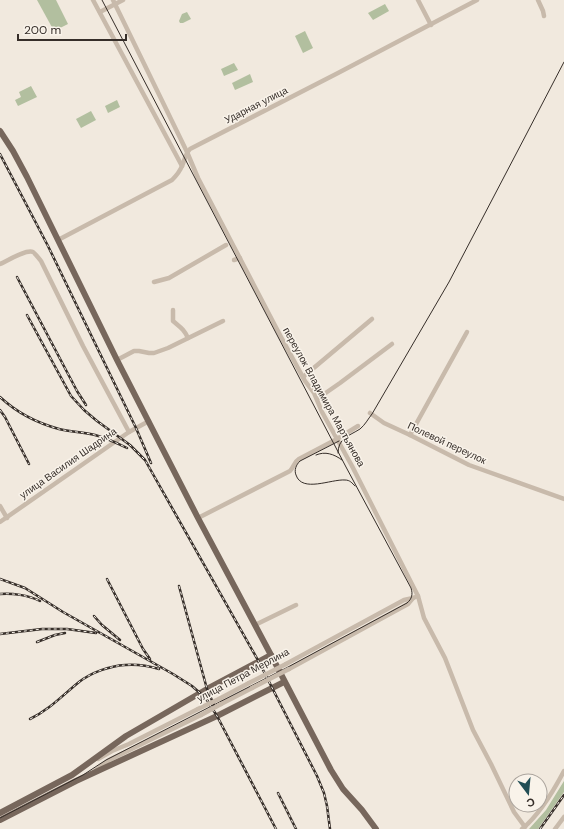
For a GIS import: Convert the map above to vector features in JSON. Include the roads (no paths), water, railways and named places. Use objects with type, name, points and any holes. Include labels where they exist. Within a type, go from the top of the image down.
[{"type":"main road","points":[[0,131],[13,151],[148,421],[331,770],[343,788],[376,829]]},
{"type":"main road","name":"улица Петра Мерлина","points":[[0,813],[72,775],[126,736],[207,689],[271,655]]},
{"type":"main road","name":"улица Петра Мерлина","points":[[0,820],[76,781],[217,716],[284,682]]},
{"type":"street","points":[[94,0],[182,166]]},
{"type":"street","points":[[100,12],[114,2],[123,0]]},
{"type":"street","points":[[418,0],[431,25]]},
{"type":"street","name":"Ударная улица","points":[[187,152],[264,110],[477,0]]},
{"type":"street","points":[[538,0],[544,16]]},
{"type":"street","name":"переулок Владимира Мартьянова","points":[[114,2],[187,152],[198,178],[281,337],[303,377],[314,393],[322,412],[352,466],[418,596],[424,618],[445,658],[473,730],[523,828]]},
{"type":"street","points":[[58,240],[172,180],[182,166],[187,152]]},
{"type":"street","points":[[154,282],[169,278],[226,244]]},
{"type":"street","points":[[0,264],[27,252],[33,252],[41,261],[128,432]]},
{"type":"street","points":[[234,260],[240,258]]},
{"type":"street","points":[[173,310],[173,321],[184,330],[188,338]]},
{"type":"street","points":[[303,377],[372,319]]},
{"type":"street","points":[[117,360],[136,351],[148,353],[168,348],[223,321]]},
{"type":"street","points":[[410,435],[467,332]]},
{"type":"street","points":[[317,399],[392,344]]},
{"type":"street","name":"Полевой переулок","points":[[370,413],[384,423],[469,465],[564,499]]},
{"type":"street","name":"улица Василия Шадрина","points":[[0,522],[128,432],[148,421]]},
{"type":"street","points":[[198,518],[290,471],[297,460],[358,426]]},
{"type":"street","points":[[0,506],[7,518]]},
{"type":"street","name":"улица Петра Мерлина","points":[[82,768],[112,751],[219,699],[404,600],[418,596]]},
{"type":"street","name":"улица Петра Мерлина","points":[[89,775],[109,760],[201,715],[289,669],[408,604],[413,598]]},
{"type":"street","points":[[255,625],[296,605]]},
{"type":"street","points":[[523,828],[543,805],[564,772]]},
{"type":"street","points":[[72,775],[76,781]]},
{"type":"street","points":[[555,829],[564,817]]},
{"type":"tram line","points":[[0,818],[83,775],[106,760],[288,667],[407,603],[412,594],[411,588],[346,467],[102,0]]},
{"type":"tram line","points":[[338,453],[338,448],[342,441],[360,429],[372,414],[449,282],[564,62]]},
{"type":"tram line","points":[[339,441],[300,461],[297,464],[295,471],[296,475],[299,480],[304,483],[318,484],[345,480],[350,481],[355,486]]},
{"type":"tram line","points":[[316,455],[323,453],[329,454],[342,460]]},
{"type":"railway","points":[[0,154],[48,246],[136,428],[151,463]]},
{"type":"railway","points":[[17,277],[77,391],[86,405]]},
{"type":"railway","points":[[27,315],[71,396],[84,410],[130,445],[145,460],[259,662],[317,776],[324,793],[330,829]]},
{"type":"railway","points":[[0,397],[20,412],[43,424],[64,430],[95,435],[127,448]]},
{"type":"railway","points":[[0,410],[29,464]]},
{"type":"railway","points":[[0,579],[25,588],[63,612],[173,674],[200,693],[207,700],[217,716],[276,829]]},
{"type":"railway","points":[[107,579],[143,649],[150,659]]},
{"type":"railway","points":[[179,586],[207,689],[214,705]]},
{"type":"railway","points":[[0,594],[20,595],[40,601]]},
{"type":"railway","points":[[94,616],[120,640]]},
{"type":"railway","points":[[0,634],[42,629],[67,629],[96,633]]},
{"type":"railway","points":[[37,642],[65,633]]},
{"type":"railway","points":[[30,719],[50,707],[84,678],[101,670],[129,665],[159,669]]},
{"type":"railway","points":[[278,793],[296,829]]},
{"type":"railway","points":[[540,829],[564,795]]}]
